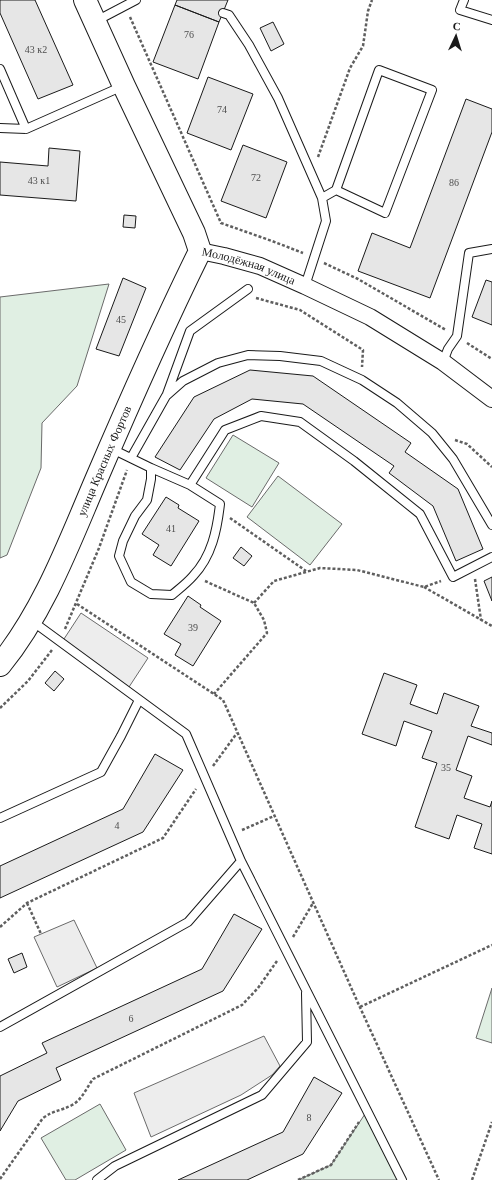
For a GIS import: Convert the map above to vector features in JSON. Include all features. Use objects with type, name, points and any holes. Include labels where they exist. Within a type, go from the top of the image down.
[{"type":"street","name":"Молодёжная улица","points":[[85,0],[194,233],[200,251],[260,266],[370,317],[443,362],[492,399]]},
{"type":"street","name":"улица Красных Фортов","points":[[0,665],[32,621],[64,554],[155,344],[200,251]]},
{"type":"lane","points":[[95,22],[136,0]]},
{"type":"lane","points":[[464,0],[460,10],[492,20]]},
{"type":"lane","points":[[223,13],[229,15],[250,45],[278,98],[322,198],[326,221],[305,286]]},
{"type":"lane","points":[[0,69],[26,129]]},
{"type":"lane","points":[[322,198],[336,190],[379,70],[432,90],[385,213],[336,190]]},
{"type":"lane","points":[[0,128],[26,129],[124,86]]},
{"type":"lane","points":[[443,362],[448,349],[457,336],[469,253],[492,249]]},
{"type":"lane","points":[[131,458],[166,396],[190,330],[245,292]]},
{"type":"lane","points":[[166,396],[183,381],[218,364],[248,355],[280,356],[321,361],[362,380],[398,404],[432,433],[453,459],[492,525]]},
{"type":"lane","points":[[190,485],[225,430],[261,416],[300,422],[354,461],[420,514],[453,577],[492,557]]},
{"type":"lane","points":[[110,448],[190,485],[220,504],[216,531],[208,557],[193,576],[172,595],[151,594],[131,582],[119,556],[123,541],[135,516],[147,500],[151,479],[151,468]]},
{"type":"lane","points":[[32,621],[186,734],[241,861],[402,1180]]},
{"type":"lane","points":[[0,818],[101,772],[139,700]]},
{"type":"lane","points":[[0,1027],[188,922],[241,861]]},
{"type":"lane","points":[[97,1180],[115,1166],[262,1095],[307,1042],[306,990]]},
{"type":"path","points":[[310,168],[320,156],[350,68],[363,46],[368,11],[372,0]]},
{"type":"path","points":[[126,6],[221,223],[304,254],[307,247]]},
{"type":"path","points":[[314,258],[358,279],[457,336],[492,359]]},
{"type":"path","points":[[245,292],[300,310],[363,350],[362,380]]},
{"type":"path","points":[[432,433],[467,444],[492,467]]},
{"type":"path","points":[[0,708],[28,681],[59,641],[99,548],[131,458]]},
{"type":"path","points":[[219,511],[306,572]]},
{"type":"path","points":[[473,566],[481,620]]},
{"type":"path","points":[[254,603],[274,581],[320,568],[357,570],[424,587],[492,626]]},
{"type":"path","points":[[193,576],[254,603],[264,620],[267,633],[214,694]]},
{"type":"path","points":[[424,587],[453,577]]},
{"type":"path","points":[[76,604],[223,700],[313,903],[439,1180]]},
{"type":"path","points":[[0,927],[27,903],[163,838],[237,733]]},
{"type":"path","points":[[230,836],[274,816]]},
{"type":"path","points":[[27,903],[41,934]]},
{"type":"path","points":[[0,1179],[44,1118],[52,1112],[73,1104],[85,1092],[94,1079],[242,1005],[258,988],[286,950],[313,903]]},
{"type":"path","points":[[360,1007],[492,945]]},
{"type":"path","points":[[298,1180],[331,1165],[366,1111]]},
{"type":"path","points":[[472,1180],[492,1122]]},
{"type":"green space","points":[[109,284],[77,386],[42,423],[41,468],[7,555],[0,558],[0,297]]},
{"type":"green space","points":[[233,435],[279,463],[252,507],[206,478]]},
{"type":"green space","points":[[278,476],[342,524],[310,565],[247,517]]},
{"type":"green space","points":[[492,988],[492,1043],[476,1038]]},
{"type":"green space","points":[[100,1104],[126,1150],[75,1180],[66,1180],[41,1138]]},
{"type":"green space","points":[[367,1111],[402,1180],[298,1180],[331,1165]]},
{"type":"shaded area","points":[[81,613],[148,658],[129,687],[62,642]]},
{"type":"shaded area","points":[[74,920],[97,968],[57,987],[34,937]]},
{"type":"shaded area","points":[[264,1036],[280,1066],[272,1075],[241,1095],[151,1137],[134,1093]]},
{"type":"building","points":[[0,0],[35,0],[73,85],[38,99],[0,13]]},
{"type":"building","points":[[177,0],[228,0],[219,22],[175,5]]},
{"type":"building","points":[[175,5],[219,22],[198,79],[153,62]]},
{"type":"building","points":[[273,22],[284,44],[271,51],[260,28]]},
{"type":"building","points":[[208,77],[253,94],[231,150],[187,133]]},
{"type":"building","points":[[466,99],[492,109],[492,132],[430,298],[358,271],[372,233],[410,248]]},
{"type":"building","points":[[243,145],[287,162],[266,218],[221,201]]},
{"type":"building","points":[[49,148],[80,151],[76,201],[0,195],[0,162],[48,166]]},
{"type":"building","points":[[124,215],[136,216],[135,228],[123,227]]},
{"type":"building","points":[[123,278],[146,288],[119,356],[96,349]]},
{"type":"building","points":[[486,280],[492,282],[492,325],[472,317]]},
{"type":"building","points":[[250,370],[313,376],[411,443],[405,452],[458,489],[483,549],[456,561],[433,506],[389,473],[394,466],[303,404],[252,399],[214,419],[180,470],[155,457],[194,397]]},
{"type":"building","points":[[166,497],[179,505],[178,508],[199,521],[171,566],[153,555],[159,545],[142,534]]},
{"type":"building","points":[[241,547],[252,556],[244,566],[233,558]]},
{"type":"building","points":[[492,577],[492,601],[484,581]]},
{"type":"building","points":[[188,596],[201,605],[200,607],[221,621],[193,666],[175,655],[181,644],[164,634]]},
{"type":"building","points":[[55,671],[64,679],[54,691],[45,683]]},
{"type":"building","points":[[384,673],[417,685],[410,704],[437,714],[444,693],[479,706],[471,726],[492,733],[492,745],[468,736],[456,770],[472,776],[464,798],[490,807],[492,801],[492,854],[474,848],[482,824],[457,815],[449,839],[415,827],[437,763],[422,758],[432,731],[404,721],[396,746],[362,734]]},
{"type":"building","points":[[155,754],[183,770],[143,832],[0,898],[0,866],[123,809]]},
{"type":"building","points":[[234,914],[262,929],[223,991],[56,1068],[61,1080],[18,1101],[0,1131],[0,1076],[47,1053],[42,1043],[202,969]]},
{"type":"building","points":[[22,953],[27,967],[14,973],[8,959]]},
{"type":"building","points":[[314,1077],[342,1093],[303,1154],[247,1180],[178,1180],[283,1132]]}]
